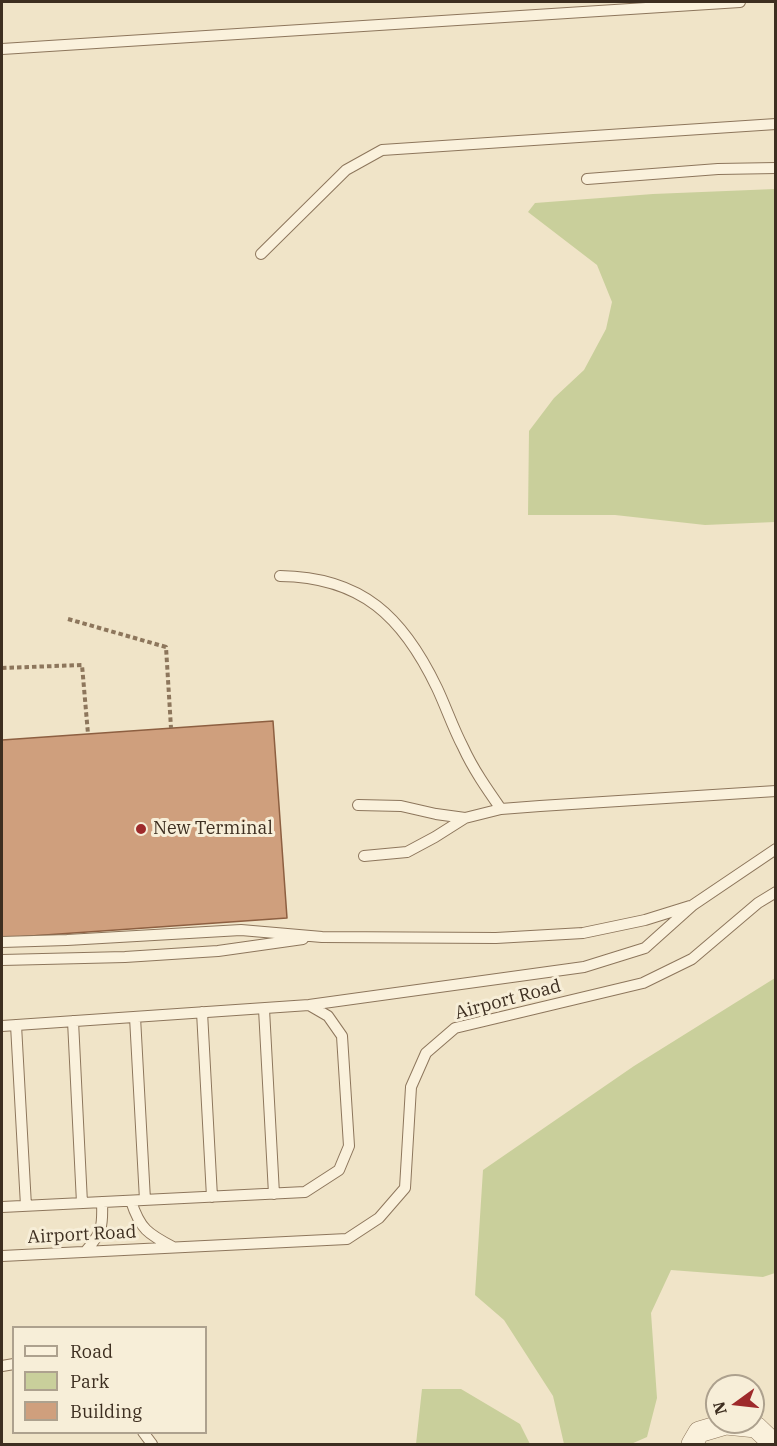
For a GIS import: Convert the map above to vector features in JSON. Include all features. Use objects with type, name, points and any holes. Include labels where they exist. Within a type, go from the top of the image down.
[{"type":"street","points":[[692,1444],[699,1432],[726,1424],[756,1427],[774,1444]]},
{"type":"lane","points":[[2,49],[740,2]]},
{"type":"lane","points":[[261,254],[346,170],[382,150],[776,124]]},
{"type":"lane","points":[[587,180],[718,169],[776,168]]},
{"type":"lane","points":[[280,576],[299,576],[326,581],[358,592],[388,615],[416,651],[436,686],[462,746],[482,783],[501,809]]},
{"type":"lane","points":[[364,856],[407,852],[465,818],[501,809],[776,792]]},
{"type":"lane","points":[[358,805],[401,806],[465,818]]},
{"type":"lane","name":"Airport Road","points":[[2,1026],[309,1005],[584,967],[645,948],[693,904],[776,849]]},
{"type":"lane","name":"Airport Road","points":[[2,1256],[347,1239],[379,1218],[405,1188],[411,1088],[426,1053],[455,1028],[643,983],[692,959],[758,903],[776,892]]},
{"type":"lane","name":"Airport Road","points":[[2,942],[241,930],[322,937],[496,939],[583,933],[645,920],[693,904]]},
{"type":"lane","points":[[2,960],[114,958],[218,951],[322,937]]},
{"type":"lane","points":[[2,1207],[305,1192],[339,1170],[349,1146],[342,1036],[328,1016],[309,1005]]},
{"type":"lane","points":[[264,1009],[274,1194]]},
{"type":"lane","points":[[202,1012],[212,1197]]},
{"type":"lane","points":[[135,1017],[145,1200]]},
{"type":"lane","points":[[73,1021],[82,1203]]},
{"type":"lane","points":[[16,1025],[26,1206]]},
{"type":"lane","points":[[131,1201],[136,1215],[150,1235],[173,1247],[214,1246]]},
{"type":"lane","points":[[52,1253],[86,1252],[100,1235],[103,1221],[102,1202]]},
{"type":"path","points":[[69,619],[166,647],[171,728]]},
{"type":"path","points":[[2,668],[82,665],[88,734]]},
{"type":"green space","points":[[775,189],[775,522],[705,525],[615,515],[528,515],[529,431],[554,398],[584,370],[606,329],[612,302],[597,265],[528,212],[535,203],[653,194]]},
{"type":"green space","points":[[775,978],[775,1273],[763,1277],[671,1270],[651,1313],[657,1398],[647,1437],[631,1444],[564,1444],[553,1396],[504,1320],[475,1295],[483,1170],[634,1066]]},
{"type":"green space","points":[[422,1389],[461,1389],[520,1424],[530,1444],[416,1444]]},
{"type":"building","name":"New Terminal","points":[[273,721],[287,918],[2,938],[2,740]]},
{"type":"place","name":"New Terminal","points":[[141,829]]}]
